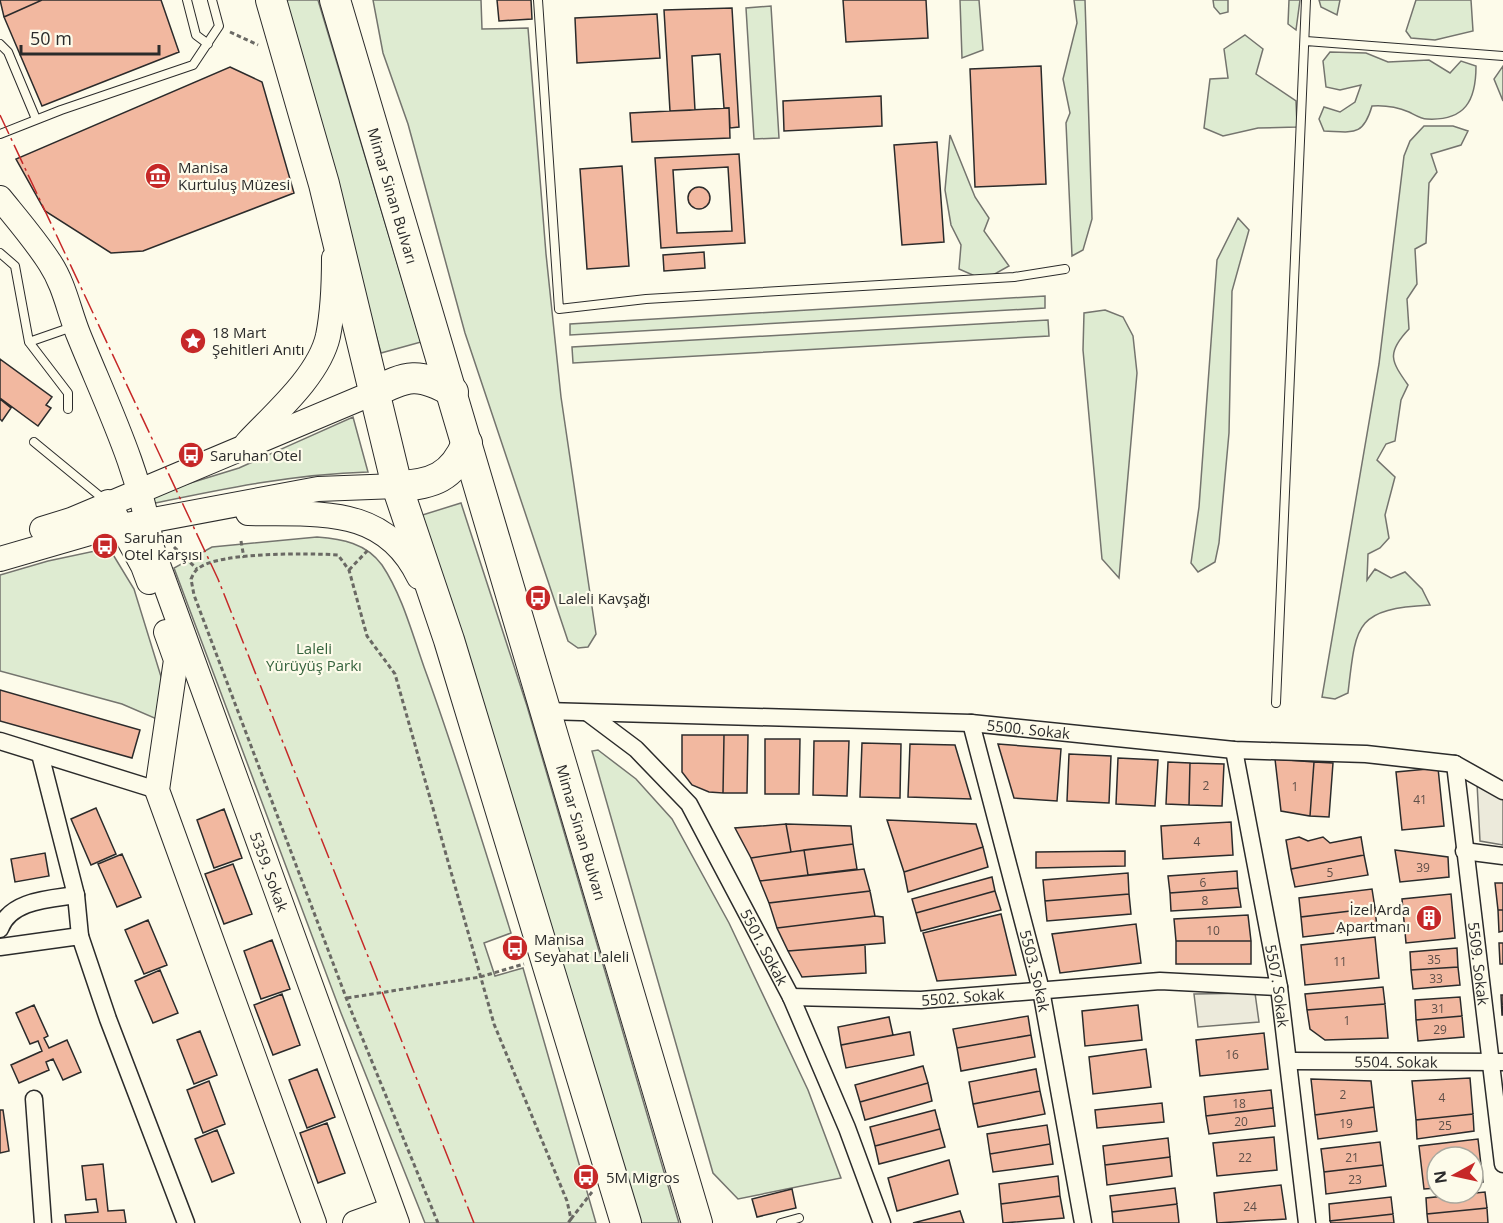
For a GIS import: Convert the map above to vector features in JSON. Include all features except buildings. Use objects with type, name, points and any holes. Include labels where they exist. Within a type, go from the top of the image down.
[{"type":"highway","points":[[271,0],[334,222],[397,486],[449,640],[626,1223]]},
{"type":"highway","name":"Mimar Sinan Bulvarı","points":[[335,0],[342,14],[453,392]]},
{"type":"highway","points":[[374,393],[395,381],[415,376],[432,380],[453,392],[467,443],[459,462],[444,475],[417,485],[397,486]]},
{"type":"highway","name":"Mimar Sinan Bulvarı","points":[[467,443],[697,1223]]},
{"type":"street","name":"5359. Sokak","points":[[0,198],[51,264],[67,296],[75,326],[133,467],[148,521],[152,548],[394,1216]]},
{"type":"street","points":[[240,450],[309,376],[327,338],[334,287],[334,222]]},
{"type":"street","points":[[0,543],[71,520],[108,502],[240,450],[374,393]]},
{"type":"street","points":[[0,559],[74,536],[318,489],[397,486]]},
{"type":"street","points":[[108,502],[144,566],[176,660],[157,790],[314,1223]]},
{"type":"street","points":[[204,512],[342,516],[375,528],[408,554],[449,640]]},
{"type":"street","name":"5500. Sokak","points":[[546,711],[971,723],[1234,750],[1366,754],[1455,764],[1503,790]]},
{"type":"street","name":"5501. Sokak","points":[[588,713],[636,749],[689,804],[791,997],[848,1128],[882,1223]]},
{"type":"street","name":"5503. Sokak","points":[[971,723],[1041,990],[1083,1223]]},
{"type":"street","points":[[0,741],[157,790]]},
{"type":"street","name":"5507. Sokak","points":[[1234,750],[1279,987],[1290,1061],[1307,1223]]},
{"type":"street","points":[[40,754],[76,895],[81,936],[108,1019],[186,1223]]},
{"type":"street","name":"5509. Sokak","points":[[1455,764],[1464,851],[1497,1062],[1503,1164]]},
{"type":"street","points":[[1464,851],[1503,856]]},
{"type":"street","points":[[0,929],[3,920],[19,907],[76,895]]},
{"type":"street","points":[[0,947],[81,936]]},
{"type":"street","name":"5502. Sokak","points":[[791,997],[921,1000],[1160,981],[1279,987]]},
{"type":"street","name":"5504. Sokak","points":[[1290,1061],[1497,1062]]},
{"type":"street","points":[[34,1099],[43,1223]]},
{"type":"street","points":[[355,1223],[394,1216]]},
{"type":"lane","points":[[187,0],[196,35],[208,44]]},
{"type":"lane","points":[[0,134],[36,119],[193,66],[219,26],[212,0]]},
{"type":"lane","points":[[538,0],[559,309],[646,299],[1014,277],[1065,269]]},
{"type":"lane","points":[[1276,704],[1306,0]]},
{"type":"lane","points":[[1306,41],[1503,56]]},
{"type":"lane","points":[[0,44],[8,52],[36,119]]},
{"type":"lane","points":[[0,253],[15,266],[29,342],[68,393],[68,409]]},
{"type":"lane","points":[[29,342],[75,326]]},
{"type":"lane","points":[[34,442],[108,502]]},
{"type":"lane","points":[[781,1223],[798,1218]]},
{"type":"path","points":[[219,26],[258,45]]},
{"type":"path","points":[[240,541],[244,558]]},
{"type":"path","points":[[173,546],[197,568]]},
{"type":"path","points":[[349,570],[370,548]]},
{"type":"path","points":[[438,1223],[347,998],[194,595],[191,579],[197,568],[222,559],[316,553],[338,555],[349,570],[367,636],[395,674],[494,1024],[567,1201],[569,1221]]},
{"type":"path","points":[[347,998],[480,977],[525,963]]},
{"type":"path","points":[[569,1221],[592,1192]]},
{"type":"green space","points":[[282,0],[318,0],[421,342],[381,353]]},
{"type":"green space","points":[[373,0],[481,0],[482,29],[528,28],[546,254],[561,397],[596,634],[588,647],[578,648],[568,641],[465,333],[408,124],[383,53]]},
{"type":"green space","points":[[960,0],[979,0],[983,50],[962,58]]},
{"type":"green space","points":[[1074,0],[1085,0],[1092,219],[1083,250],[1072,256],[1066,123],[1070,113],[1063,79],[1077,23]]},
{"type":"green space","points":[[1213,0],[1228,0],[1228,12],[1220,14],[1214,7]]},
{"type":"green space","points":[[1289,0],[1300,0],[1296,30],[1288,24]]},
{"type":"green space","points":[[1319,0],[1340,0],[1337,15],[1321,7]]},
{"type":"green space","points":[[1416,0],[1471,0],[1473,31],[1435,40],[1411,38],[1406,31]]},
{"type":"green space","points":[[771,6],[779,138],[754,139],[746,8]]},
{"type":"green space","points":[[1245,35],[1263,49],[1256,74],[1296,101],[1297,127],[1258,128],[1223,136],[1204,128],[1210,79],[1228,78],[1224,49]]},
{"type":"green space","points":[[1330,52],[1366,53],[1388,62],[1429,60],[1450,73],[1461,61],[1476,66],[1474,89],[1466,106],[1451,116],[1425,119],[1405,110],[1372,106],[1365,123],[1356,131],[1324,131],[1319,119],[1324,107],[1340,112],[1355,102],[1361,85],[1340,90],[1326,87],[1323,61]]},
{"type":"green space","points":[[1503,66],[1503,101],[1494,79]]},
{"type":"green space","points":[[1424,126],[1453,126],[1468,131],[1461,145],[1431,154],[1437,172],[1429,183],[1426,243],[1415,249],[1417,284],[1407,299],[1409,329],[1394,351],[1395,363],[1408,385],[1401,400],[1395,441],[1386,444],[1377,460],[1395,477],[1385,515],[1389,538],[1380,548],[1368,554],[1367,580],[1375,569],[1391,578],[1405,572],[1422,589],[1430,605],[1405,607],[1373,616],[1358,636],[1348,693],[1335,699],[1322,697],[1379,364],[1404,156],[1410,141]]},
{"type":"green space","points":[[950,135],[975,197],[989,218],[984,231],[1009,266],[984,280],[959,269],[961,245],[951,225],[945,190]]},
{"type":"green space","points":[[1238,218],[1249,230],[1232,291],[1229,433],[1219,543],[1215,562],[1198,572],[1191,563],[1199,507],[1217,260]]},
{"type":"green space","points":[[1045,296],[1045,308],[570,335],[570,324]]},
{"type":"green space","points":[[1105,310],[1123,317],[1133,336],[1137,373],[1119,578],[1102,559],[1083,350],[1084,313]]},
{"type":"green space","points":[[1048,320],[1049,336],[573,363],[572,347]]},
{"type":"green space","points":[[353,417],[368,472],[286,479],[151,504],[148,496],[239,468]]},
{"type":"green space","points":[[461,503],[527,706],[679,1223],[639,1223],[416,517]]},
{"type":"green space","name":"Laleli Yürüyüş Parkı","points":[[317,537],[344,541],[369,552],[382,565],[401,601],[458,766],[511,933],[484,943],[495,976],[523,968],[596,1223],[425,1223],[341,1013],[174,568],[212,547]]},
{"type":"green space","points":[[109,548],[134,589],[163,683],[159,720],[122,704],[0,671],[0,575],[48,561]]},
{"type":"green space","points":[[598,750],[636,779],[672,819],[729,923],[808,1090],[841,1178],[738,1199],[713,1173],[592,751]]},
{"type":"shaded area","points":[[1477,783],[1503,796],[1503,845],[1480,841]]},
{"type":"shaded area","points":[[1255,993],[1259,1022],[1198,1027],[1194,994]]},
{"type":"power","points":[[0,115],[218,579],[474,1223]]},
{"type":"place","name":"Manisa Kurtuluş Müzesi","points":[[158,176]]},
{"type":"place","name":"18 Mart Şehitleri Anıtı","points":[[193,341]]},
{"type":"place","name":"Saruhan Otel","points":[[191,455]]},
{"type":"place","name":"Saruhan Otel Karşısı","points":[[105,546]]},
{"type":"place","name":"Laleli Kavşağı","points":[[538,598]]},
{"type":"place","name":"İzel Arda Apartmanı","points":[[1429,918]]},
{"type":"place","name":"Manisa Seyahat Laleli","points":[[515,948]]},
{"type":"place","name":"5M Migros","points":[[586,1177]]}]
